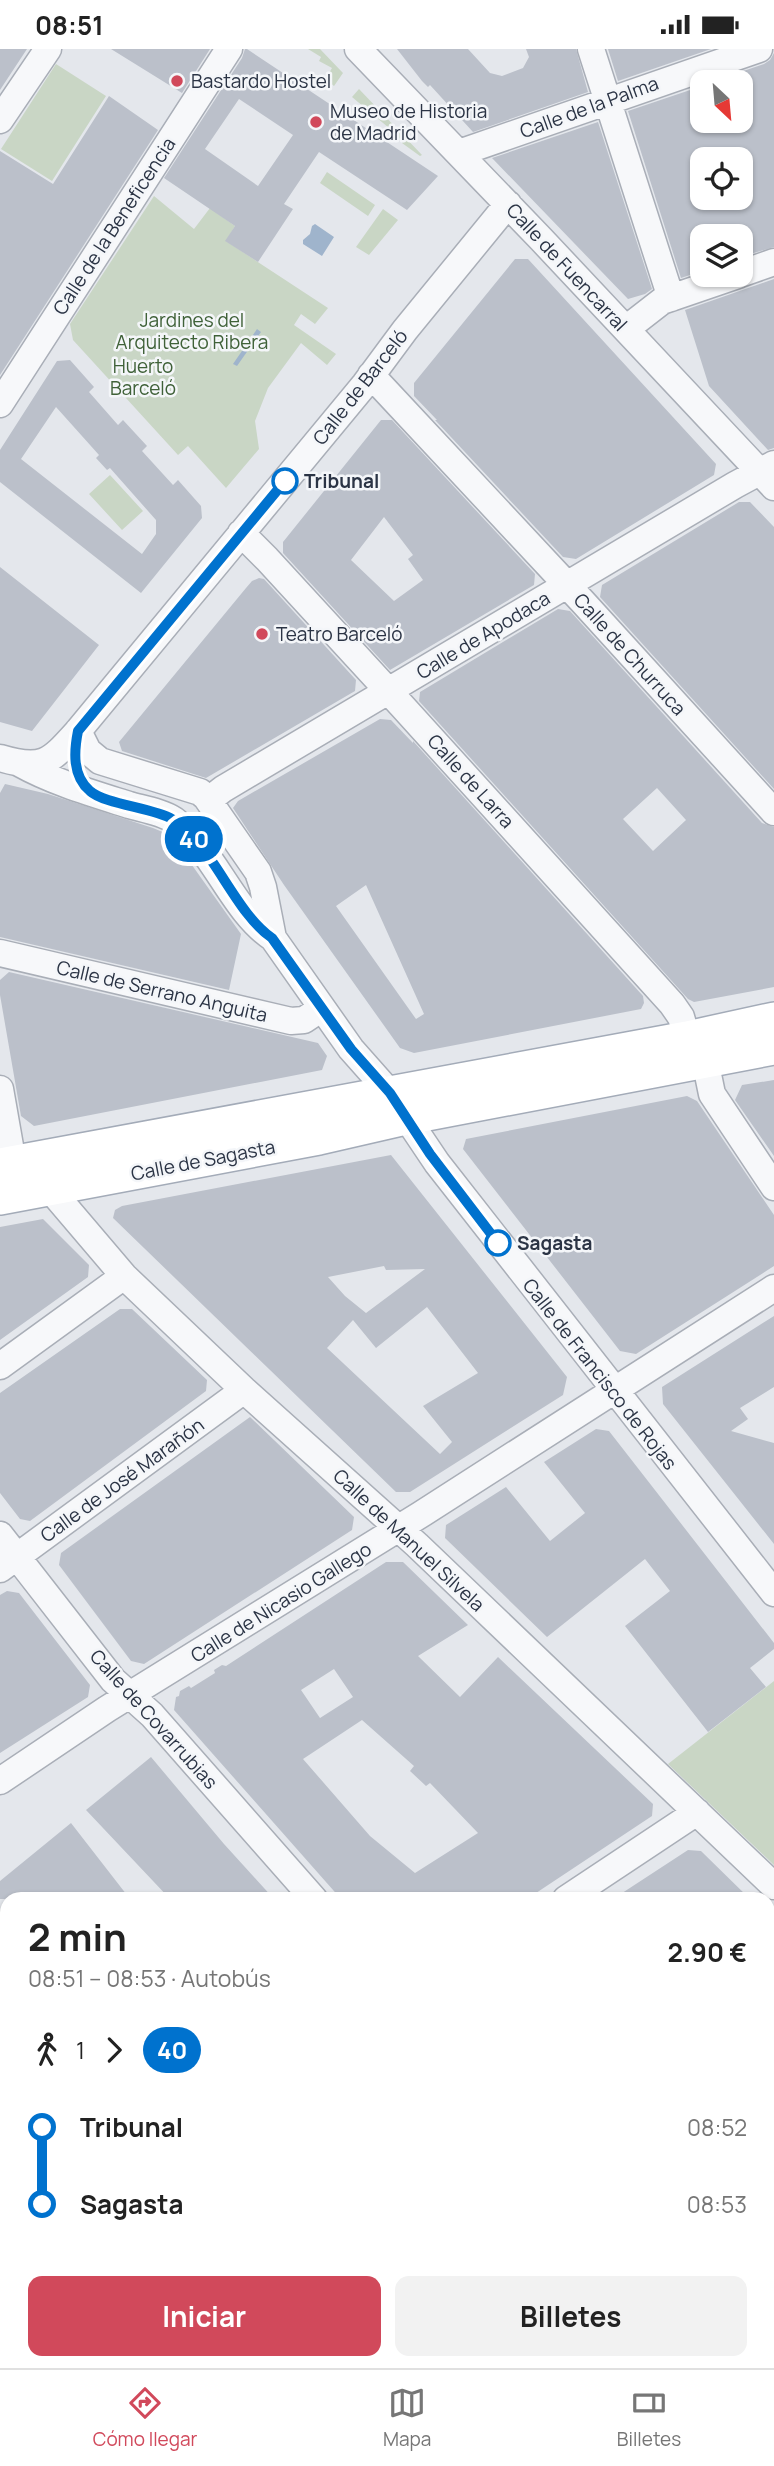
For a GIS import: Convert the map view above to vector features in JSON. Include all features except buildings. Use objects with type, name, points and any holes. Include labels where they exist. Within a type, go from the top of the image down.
[{"type":"main road","name":"Calle de Sagasta","points":[[696,1049],[774,1019]]},
{"type":"main road","name":"Calle de Sagasta","points":[[6,1164],[398,1105],[696,1049],[774,1048]]},
{"type":"main road","name":"Calle de Sagasta","points":[[0,1198],[319,1138],[398,1105]]},
{"type":"street","points":[[2,113],[48,49]]},
{"type":"street","name":"Calle de la Beneficencia","points":[[0,404],[229,49]]},
{"type":"street","name":"Calle de Fuencarral","points":[[358,49],[769,474]]},
{"type":"street","points":[[591,49],[671,298]]},
{"type":"street","name":"Calle de la Palma","points":[[459,153],[759,49]]},
{"type":"street","name":"Calle de Barceló","points":[[9,761],[31,765],[44,761],[57,753],[78,731],[508,204]]},
{"type":"street","points":[[753,269],[774,262]]},
{"type":"street","points":[[626,329],[662,301],[702,287]]},
{"type":"street","name":"Calle de Churruca","points":[[371,375],[774,812]]},
{"type":"street","name":"Calle de Apodaca","points":[[211,802],[223,789],[567,586],[769,474]]},
{"type":"street","name":"Calle de Larra","points":[[241,533],[672,1004],[696,1049],[712,1094],[774,1187]]},
{"type":"street","points":[[78,731],[75,765],[91,793]]},
{"type":"street","points":[[78,731],[88,751],[100,761],[200,792],[211,802],[258,872],[272,938]]},
{"type":"street","name":"Calle de Francisco de Rojas","points":[[9,761],[91,793],[171,818],[191,834],[257,925],[272,938],[358,1058],[398,1105],[437,1163],[774,1594]]},
{"type":"street","name":"Calle de Serrano Anguita","points":[[0,953],[291,1021],[304,1020],[322,1008]]},
{"type":"street","points":[[0,1089],[6,1164]]},
{"type":"street","name":"Calle de Manuel Silvela","points":[[50,1189],[124,1276],[397,1529],[774,1886]]},
{"type":"street","points":[[0,1366],[124,1276]]},
{"type":"street","name":"Calle de Nicasio Gallego","points":[[0,1781],[131,1695],[774,1289]]},
{"type":"street","name":"Calle de José Marañón","points":[[8,1563],[244,1390]]},
{"type":"street","name":"Calle de Covarrubias","points":[[0,1535],[8,1563],[31,1572],[113,1681],[131,1695],[308,1892]]},
{"type":"street","points":[[577,1892],[697,1812]]},
{"type":"green space","points":[[308,49],[320,49],[343,73],[334,86],[328,81],[332,76],[329,73],[332,68],[319,61],[321,57]]},
{"type":"green space","points":[[56,64],[106,96],[52,181],[1,149]]},
{"type":"green space","points":[[359,89],[422,155],[402,143],[389,128],[352,97]]},
{"type":"green space","points":[[327,172],[375,205],[368,216],[320,183]]},
{"type":"green space","name":"Jardines del Arquitecto Ribera","points":[[154,196],[194,229],[210,208],[235,226],[226,241],[328,308],[315,324],[301,314],[294,325],[336,354],[327,365],[301,343],[268,388],[255,421],[259,449],[226,488],[188,446],[178,455],[73,340],[70,324]]},
{"type":"green space","points":[[383,209],[398,220],[369,255],[356,247]]},
{"type":"green space","points":[[110,475],[143,511],[122,530],[89,494]]},
{"type":"green space","points":[[774,1681],[774,1865],[668,1764]]},
{"type":"water","points":[[315,224],[334,237],[322,256],[303,244]]},
{"type":"water","points":[[257,329],[261,332],[237,366],[233,364]]},
{"type":"bus line","name":"40","points":[[285,481],[78,731],[75,765],[83,784],[91,793],[171,818],[191,834],[257,925],[272,938],[351,1049],[390,1093],[430,1154],[498,1243]]},
{"type":"place","name":"Bastardo Hostel","points":[[177,81]]},
{"type":"place","name":"Museo de Historia de Madrid","points":[[316,122]]},
{"type":"place","name":"Tribunal","points":[[285,481]]},
{"type":"place","name":"Teatro Barceló","points":[[262,634]]},
{"type":"place","name":"Sagasta","points":[[498,1243]]},
{"type":"park label","name":"Huerto Barceló","points":[[143,377]]}]
